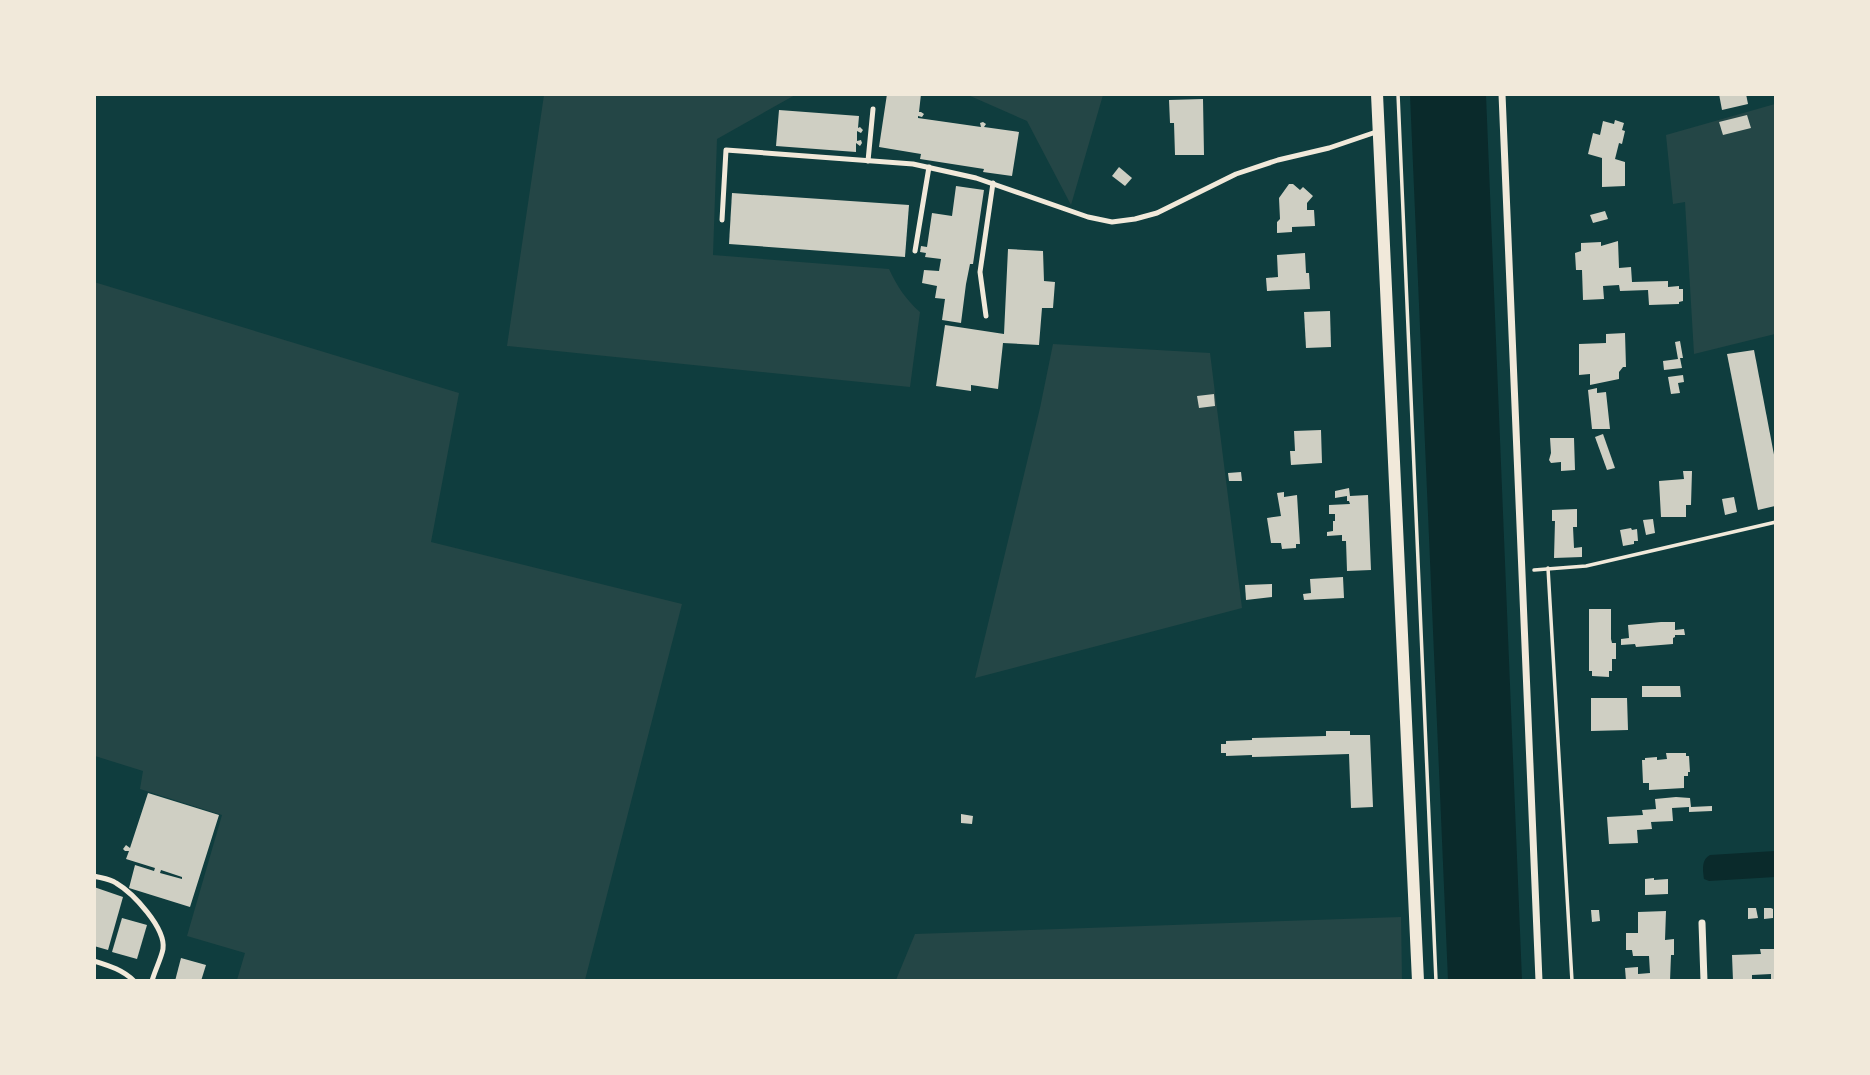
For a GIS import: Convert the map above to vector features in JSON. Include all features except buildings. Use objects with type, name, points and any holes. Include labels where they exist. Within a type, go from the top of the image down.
[{"type":"street","points":[[1377,94],[1418,981]]},
{"type":"street","points":[[1502,94],[1539,981]]},
{"type":"street","points":[[1702,923],[1704,981]]},
{"type":"lane","points":[[868,161],[873,109]]},
{"type":"lane","points":[[722,220],[726,150],[929,167],[993,183],[1088,217],[1112,222],[1157,213],[1236,174],[1278,160],[1329,149],[1379,131]]},
{"type":"lane","points":[[915,251],[929,167]]},
{"type":"lane","points":[[986,316],[980,272],[993,183]]},
{"type":"lane","points":[[94,876],[115,882],[155,920],[163,947],[152,981]]},
{"type":"lane","points":[[94,961],[126,973],[134,981]]},
{"type":"path","points":[[1398,94],[1436,981]]},
{"type":"path","points":[[1572,981],[1548,568],[1586,566],[1776,522]]},
{"type":"shaded area","points":[[544,95],[795,95],[717,139],[713,255],[889,269],[902,292],[920,312],[910,387],[507,346]]},
{"type":"shaded area","points":[[968,95],[1103,95],[1071,205],[1027,121]]},
{"type":"shaded area","points":[[1410,95],[1486,95],[1522,980],[1448,980]]},
{"type":"shaded area","points":[[1775,104],[1775,334],[1694,354],[1685,202],[1673,204],[1666,135]]},
{"type":"shaded area","points":[[94,282],[459,393],[431,542],[682,604],[585,980],[237,980],[245,953],[187,936],[222,815],[140,789],[143,771],[95,756]]},
{"type":"shaded area","points":[[1053,344],[1210,353],[1242,608],[975,678],[1040,408]]},
{"type":"shaded area","points":[[1775,851],[1775,877],[1709,881],[1704,879],[1704,862],[1710,855]]},
{"type":"shaded area","points":[[1401,917],[1402,980],[896,980],[915,934]]}]
